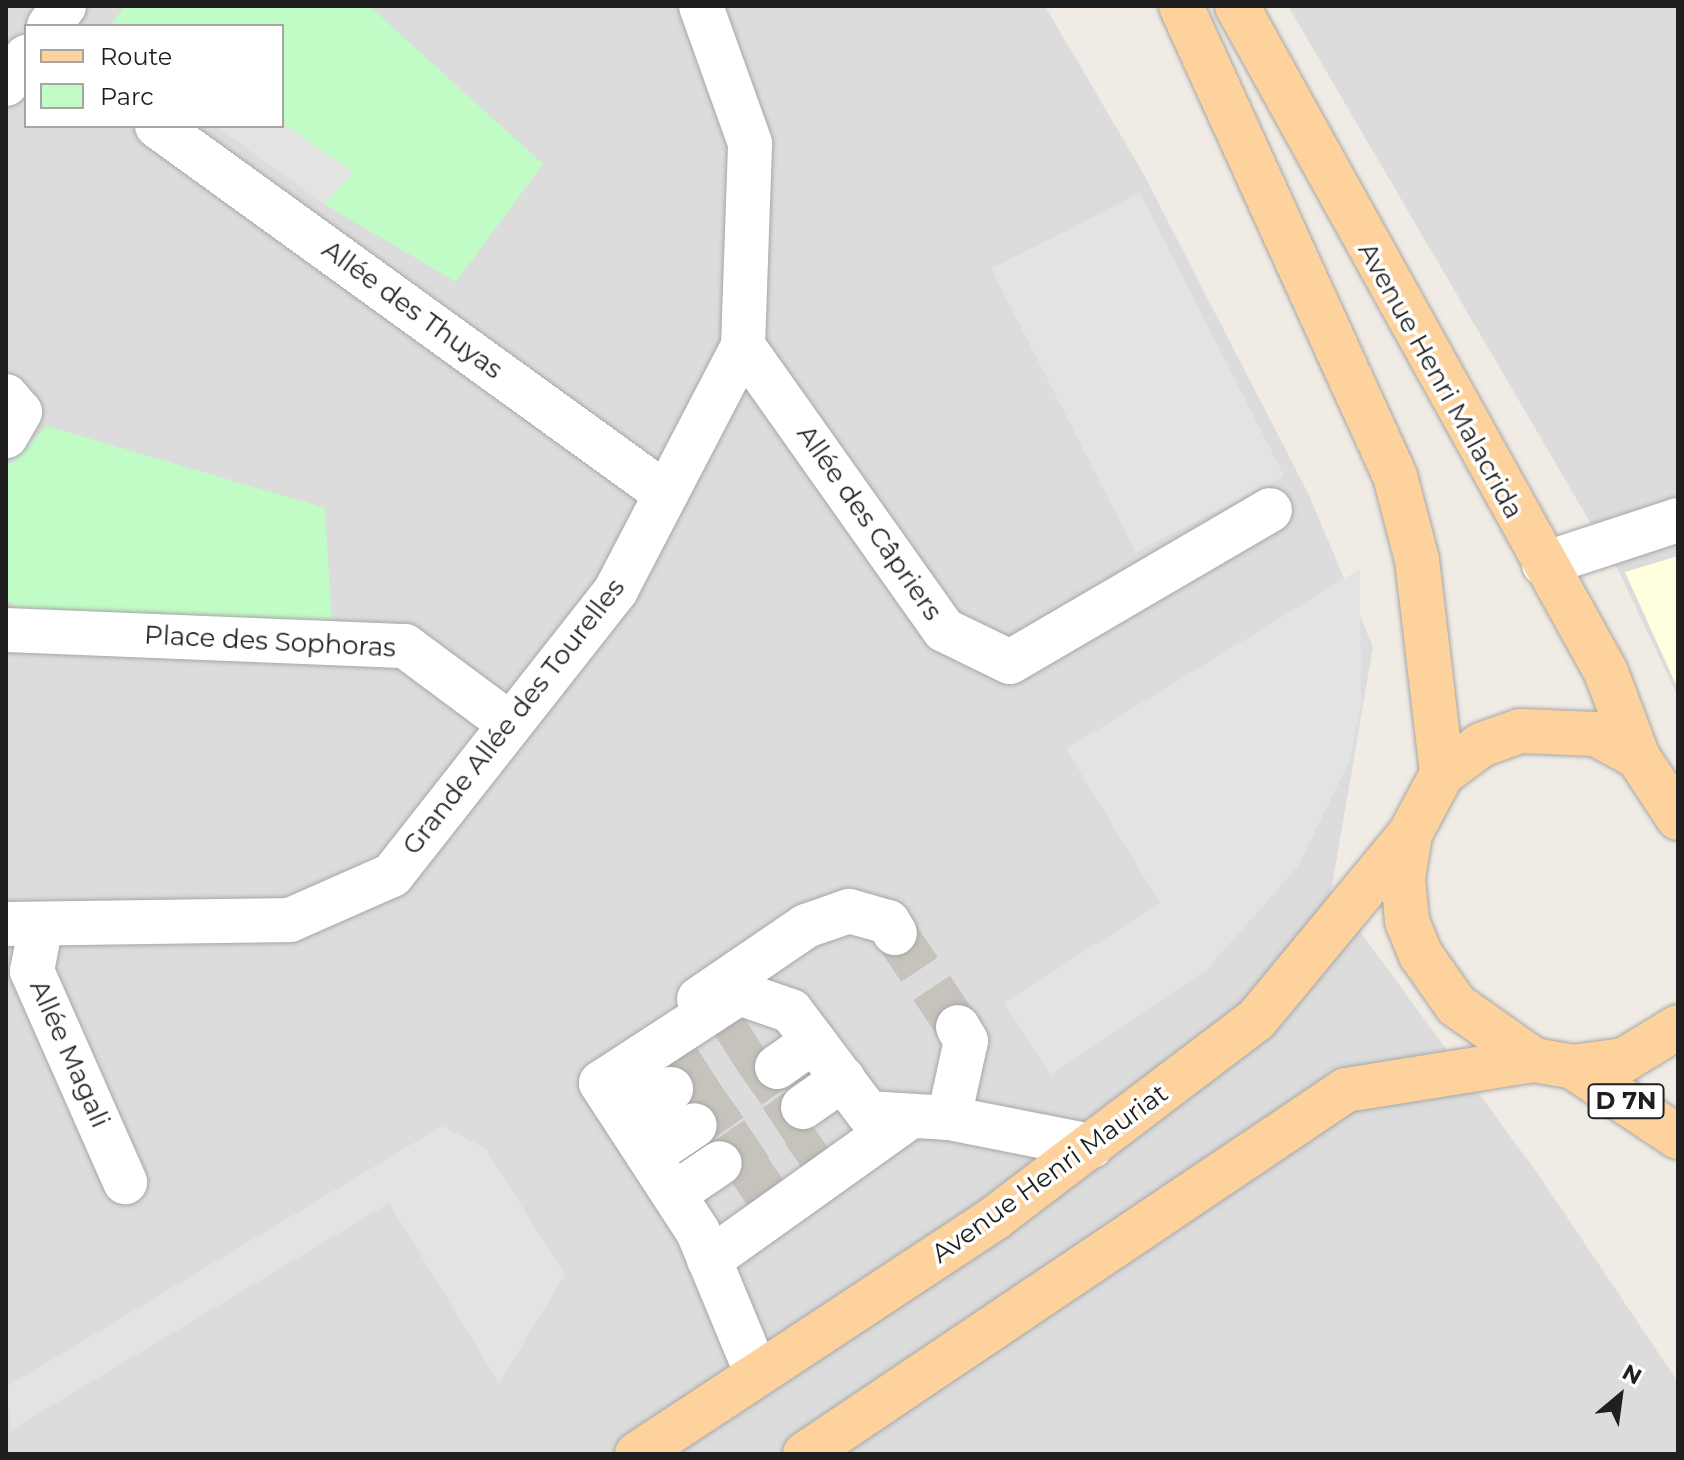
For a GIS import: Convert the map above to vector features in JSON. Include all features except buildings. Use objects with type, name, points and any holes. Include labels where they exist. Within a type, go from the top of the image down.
[{"type":"main road","points":[[1181,6],[1395,476],[1417,560],[1442,774]]},
{"type":"main road","name":"Avenue Henri Malacrida","points":[[1237,6],[1620,699],[1638,757]]},
{"type":"main road","points":[[1553,1064],[1456,1005],[1421,955],[1404,892],[1410,834],[1442,774],[1481,745],[1561,727],[1596,734],[1638,757],[1678,818]]},
{"type":"main road","name":"Avenue Henri Mauriat","points":[[637,1454],[756,1372],[913,1274],[1091,1146],[1256,1020],[1410,834]]},
{"type":"main road","points":[[805,1454],[1346,1090],[1553,1064],[1624,1060],[1678,1027]]},
{"type":"main road","name":"D 7N","points":[[1553,1064],[1678,1137]]},
{"type":"street","name":"Grande Allée des Tourelles","points":[[24,924],[290,920],[392,875],[616,590],[743,346],[750,143],[701,6]]},
{"type":"street","points":[[6,84],[24,60]]},
{"type":"street","name":"Allée des Thuyas","points":[[160,128],[666,494]]},
{"type":"street","name":"Allée des Câpriers","points":[[743,346],[944,630],[1010,662],[1270,510]]},
{"type":"street","points":[[6,396],[20,412],[6,436]]},
{"type":"street","points":[[1544,564],[1678,520]]},
{"type":"street","name":"Place des Sophoras","points":[[6,630],[405,646],[510,724]]},
{"type":"street","points":[[601,1083],[636,1041],[806,926],[849,911],[888,922],[895,933]]},
{"type":"street","name":"Allée Magali","points":[[24,924],[32,971],[125,1182]]},
{"type":"street","points":[[601,1083],[739,993],[803,1026],[856,1096],[930,1117],[1091,1146]]},
{"type":"street","points":[[766,1051],[803,1026]]},
{"type":"street","points":[[703,1246],[930,1117],[966,1041],[958,1027]]},
{"type":"street","points":[[601,1083],[674,1194],[703,1246],[756,1372]]},
{"type":"street","points":[[625,1119],[671,1089]]},
{"type":"street","points":[[814,1125],[856,1096]]},
{"type":"street","points":[[649,1156],[695,1125]]},
{"type":"street","points":[[674,1194],[720,1163]]},
{"type":"street","points":[[703,1246],[743,1199]]},
{"type":"shaded area","points":[[6,6],[1045,6],[1143,173],[1309,495],[1373,647],[1331,892],[1538,1174],[1678,1382],[1678,1454],[6,1454]]},
{"type":"shaded area","points":[[1288,6],[1678,6],[1678,697],[1618,570]]},
{"type":"shaded area","points":[[284,124],[353,172],[324,204],[218,128],[284,128]]},
{"type":"shaded area","points":[[1140,193],[1284,476],[1136,552],[991,269]]},
{"type":"shaded area","points":[[1678,556],[1678,689],[1625,572]]},
{"type":"shaded area","points":[[1360,569],[1361,705],[1350,760],[1298,866],[1207,969],[1051,1075],[1004,1003],[1160,903],[1066,749]]},
{"type":"shaded area","points":[[442,1126],[485,1148],[565,1275],[499,1383],[389,1203],[11,1430],[6,1387]]},
{"type":"green space","points":[[125,6],[369,6],[543,164],[456,282],[324,204],[352,172],[284,124],[284,24],[112,24]]},
{"type":"green space","points":[[47,426],[325,508],[332,623],[19,611],[6,598],[6,468]]},
{"type":"tunnel","points":[[895,933],[958,1027]]},
{"type":"tunnel","points":[[671,1089],[755,1035]]},
{"type":"tunnel","points":[[695,1125],[777,1067]]},
{"type":"tunnel","points":[[720,1163],[803,1107]]},
{"type":"tunnel","points":[[743,1199],[825,1143]]}]
